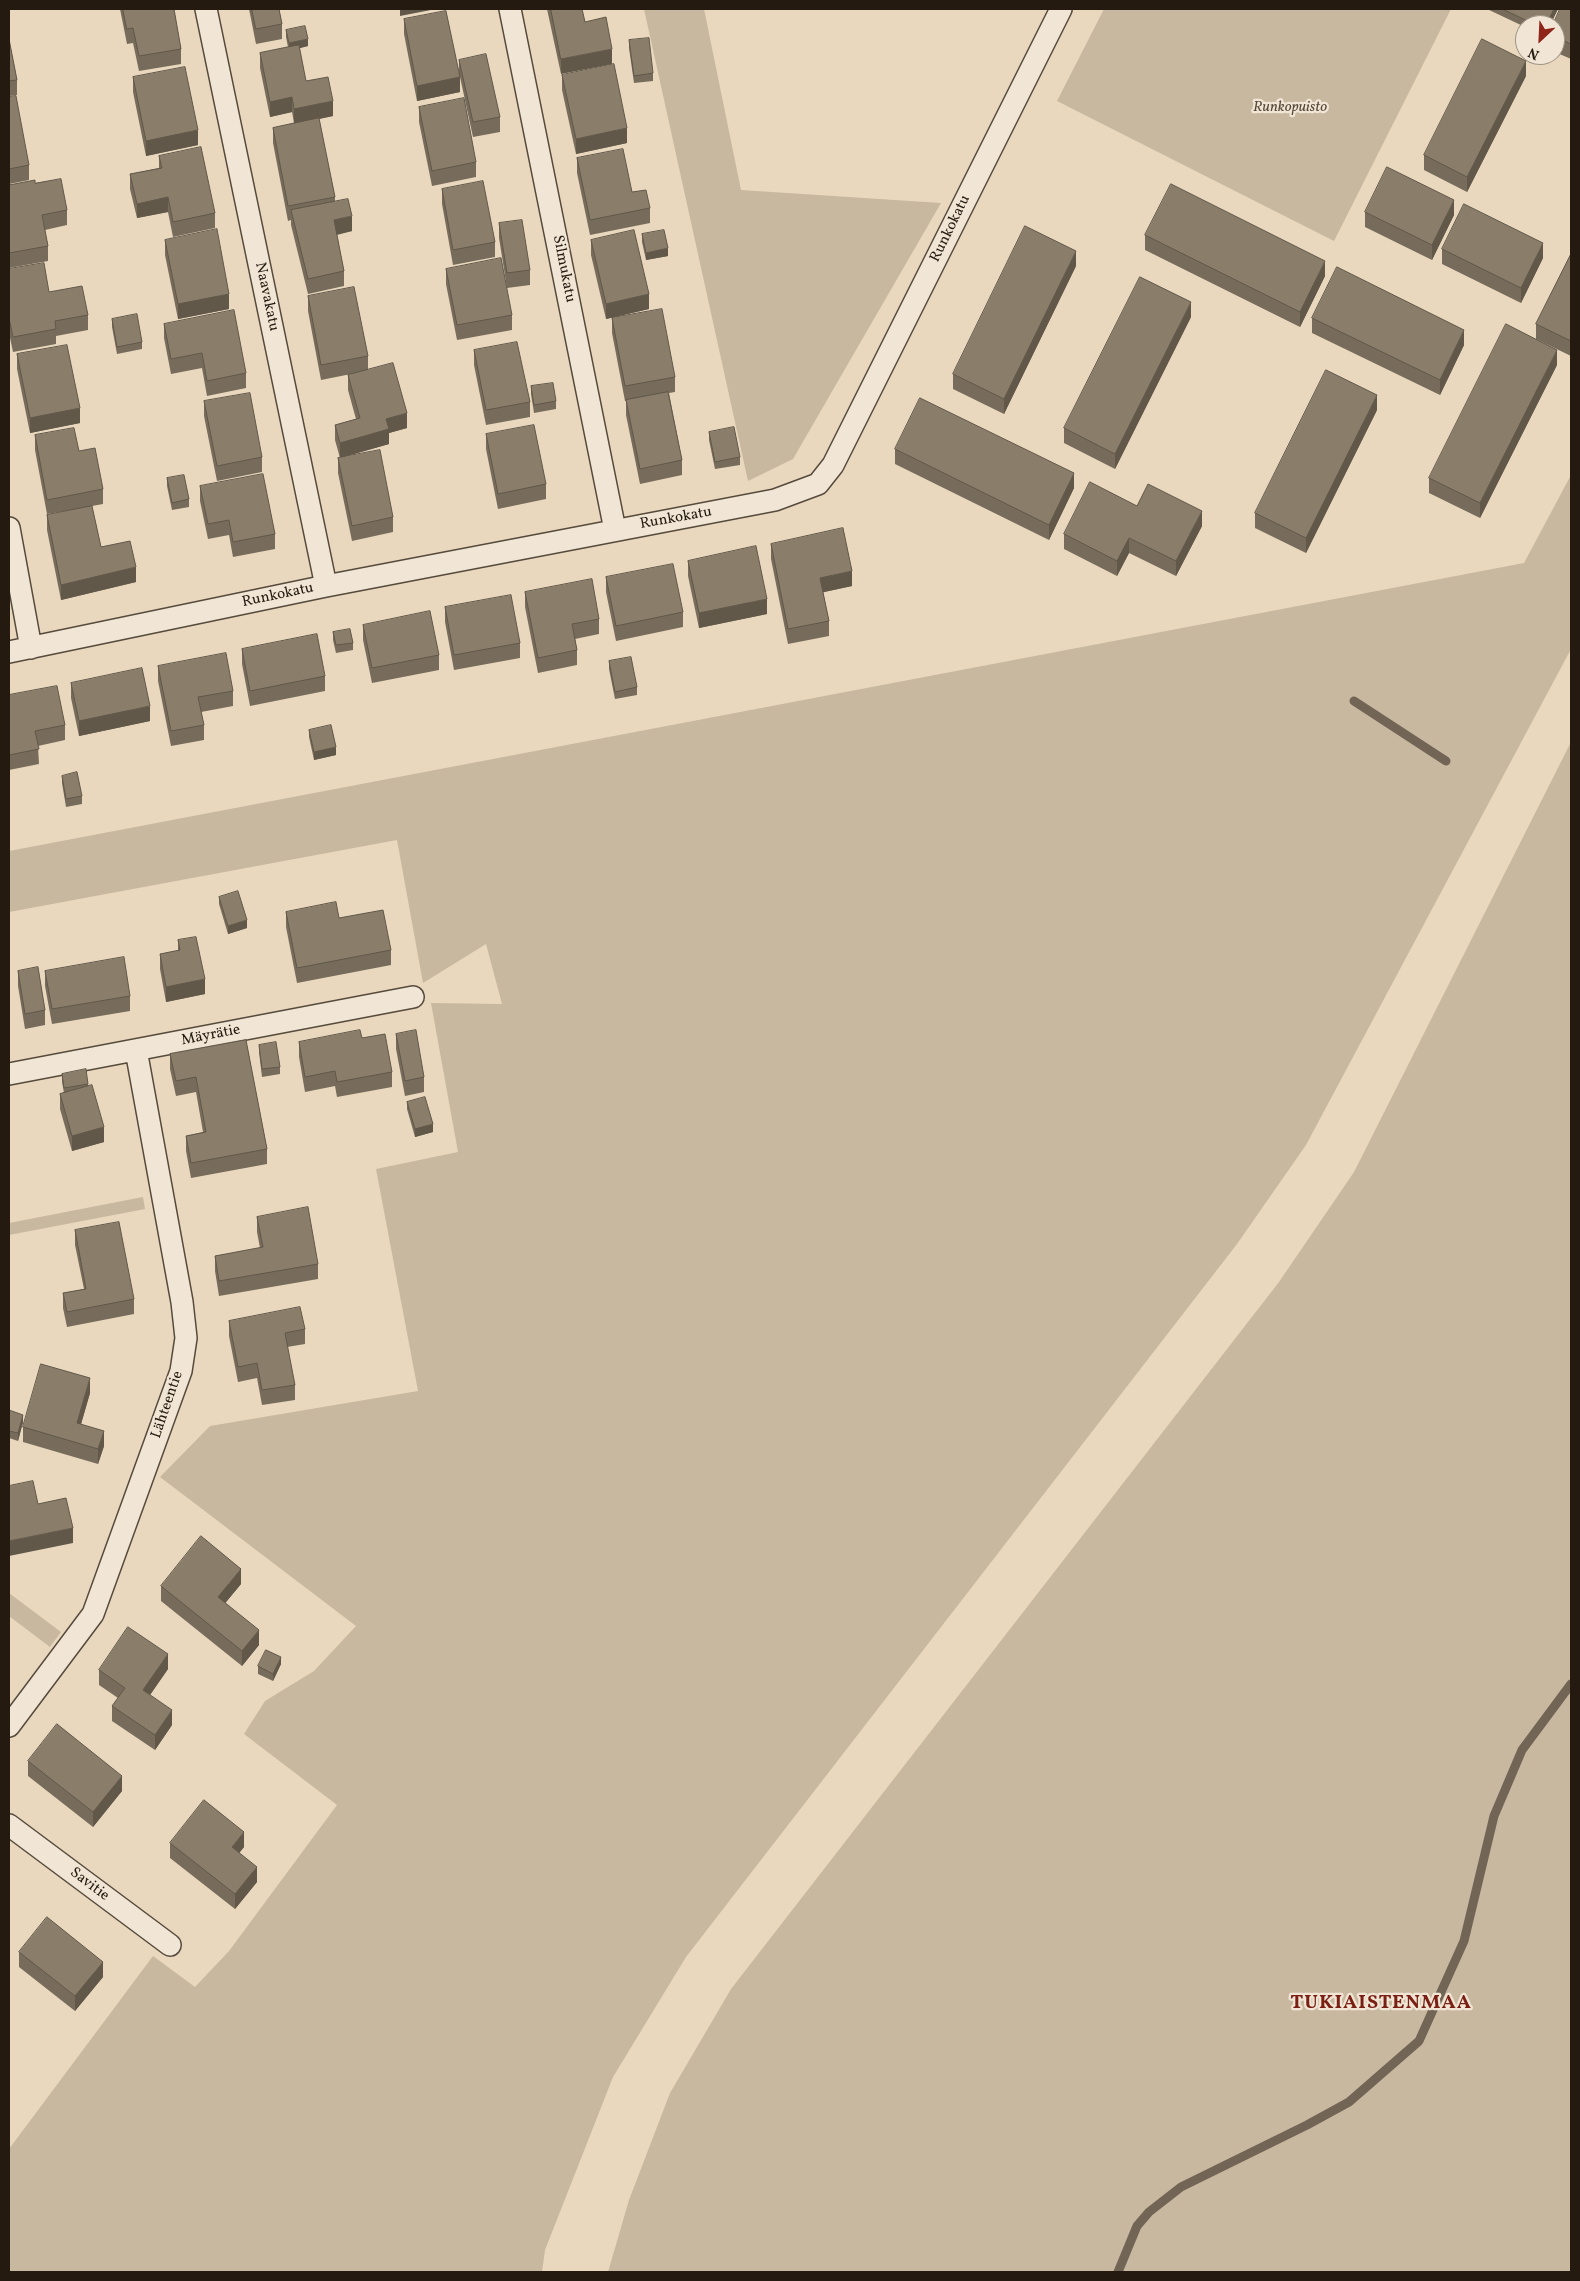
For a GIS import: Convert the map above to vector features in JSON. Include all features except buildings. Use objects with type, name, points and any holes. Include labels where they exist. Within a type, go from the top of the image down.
[{"type":"street","name":"Naavakatu","points":[[206,9],[326,586]]},
{"type":"street","name":"Silmukatu","points":[[510,9],[615,530]]},
{"type":"street","name":"Runkokatu","points":[[9,652],[326,586],[782,498],[818,484],[828,471],[860,412],[1060,9]]},
{"type":"street","points":[[9,528],[31,648]]},
{"type":"street","name":"Mäyrätie","points":[[9,1074],[413,997]]},
{"type":"street","name":"Lähteentie","points":[[9,1726],[92,1614],[181,1370],[186,1338],[182,1302],[136,1050]]},
{"type":"street","name":"Savitie","points":[[9,1824],[170,1945]]},
{"type":"green space","points":[[644,9],[704,9],[741,190],[941,203],[793,459],[748,481]]},
{"type":"green space","name":"Runkopuisto","points":[[1104,9],[1451,9],[1334,241],[1057,101]]},
{"type":"green space","points":[[1571,475],[1571,649],[1306,1145],[1237,1244],[686,1957],[613,2077],[545,2250],[542,2272],[9,2272],[9,2149],[153,1956],[195,1987],[229,1951],[337,1805],[244,1734],[265,1701],[314,1671],[356,1626],[160,1477],[210,1426],[418,1391],[376,1169],[458,1152],[431,1003],[502,1004],[486,944],[423,983],[397,840],[9,912],[9,851],[1524,563]]},
{"type":"green space","points":[[1571,742],[1571,2272],[608,2272],[629,2200],[670,2093],[731,1989],[1279,1282],[1354,1172]]},
{"type":"green space","points":[[143,1197],[145,1209],[9,1235],[9,1223]]},
{"type":"green space","points":[[9,1593],[61,1632],[50,1647],[9,1616]]},
{"type":"waterway","points":[[1354,701],[1446,761]]},
{"type":"waterway","points":[[1118,2272],[1137,2226],[1149,2212],[1181,2187],[1307,2125],[1349,2102],[1419,2041],[1464,1941],[1494,1816],[1522,1750],[1571,1684]]},
{"type":"district","name":"TUKIAISTENMAA","points":[[1381,2004]]}]
